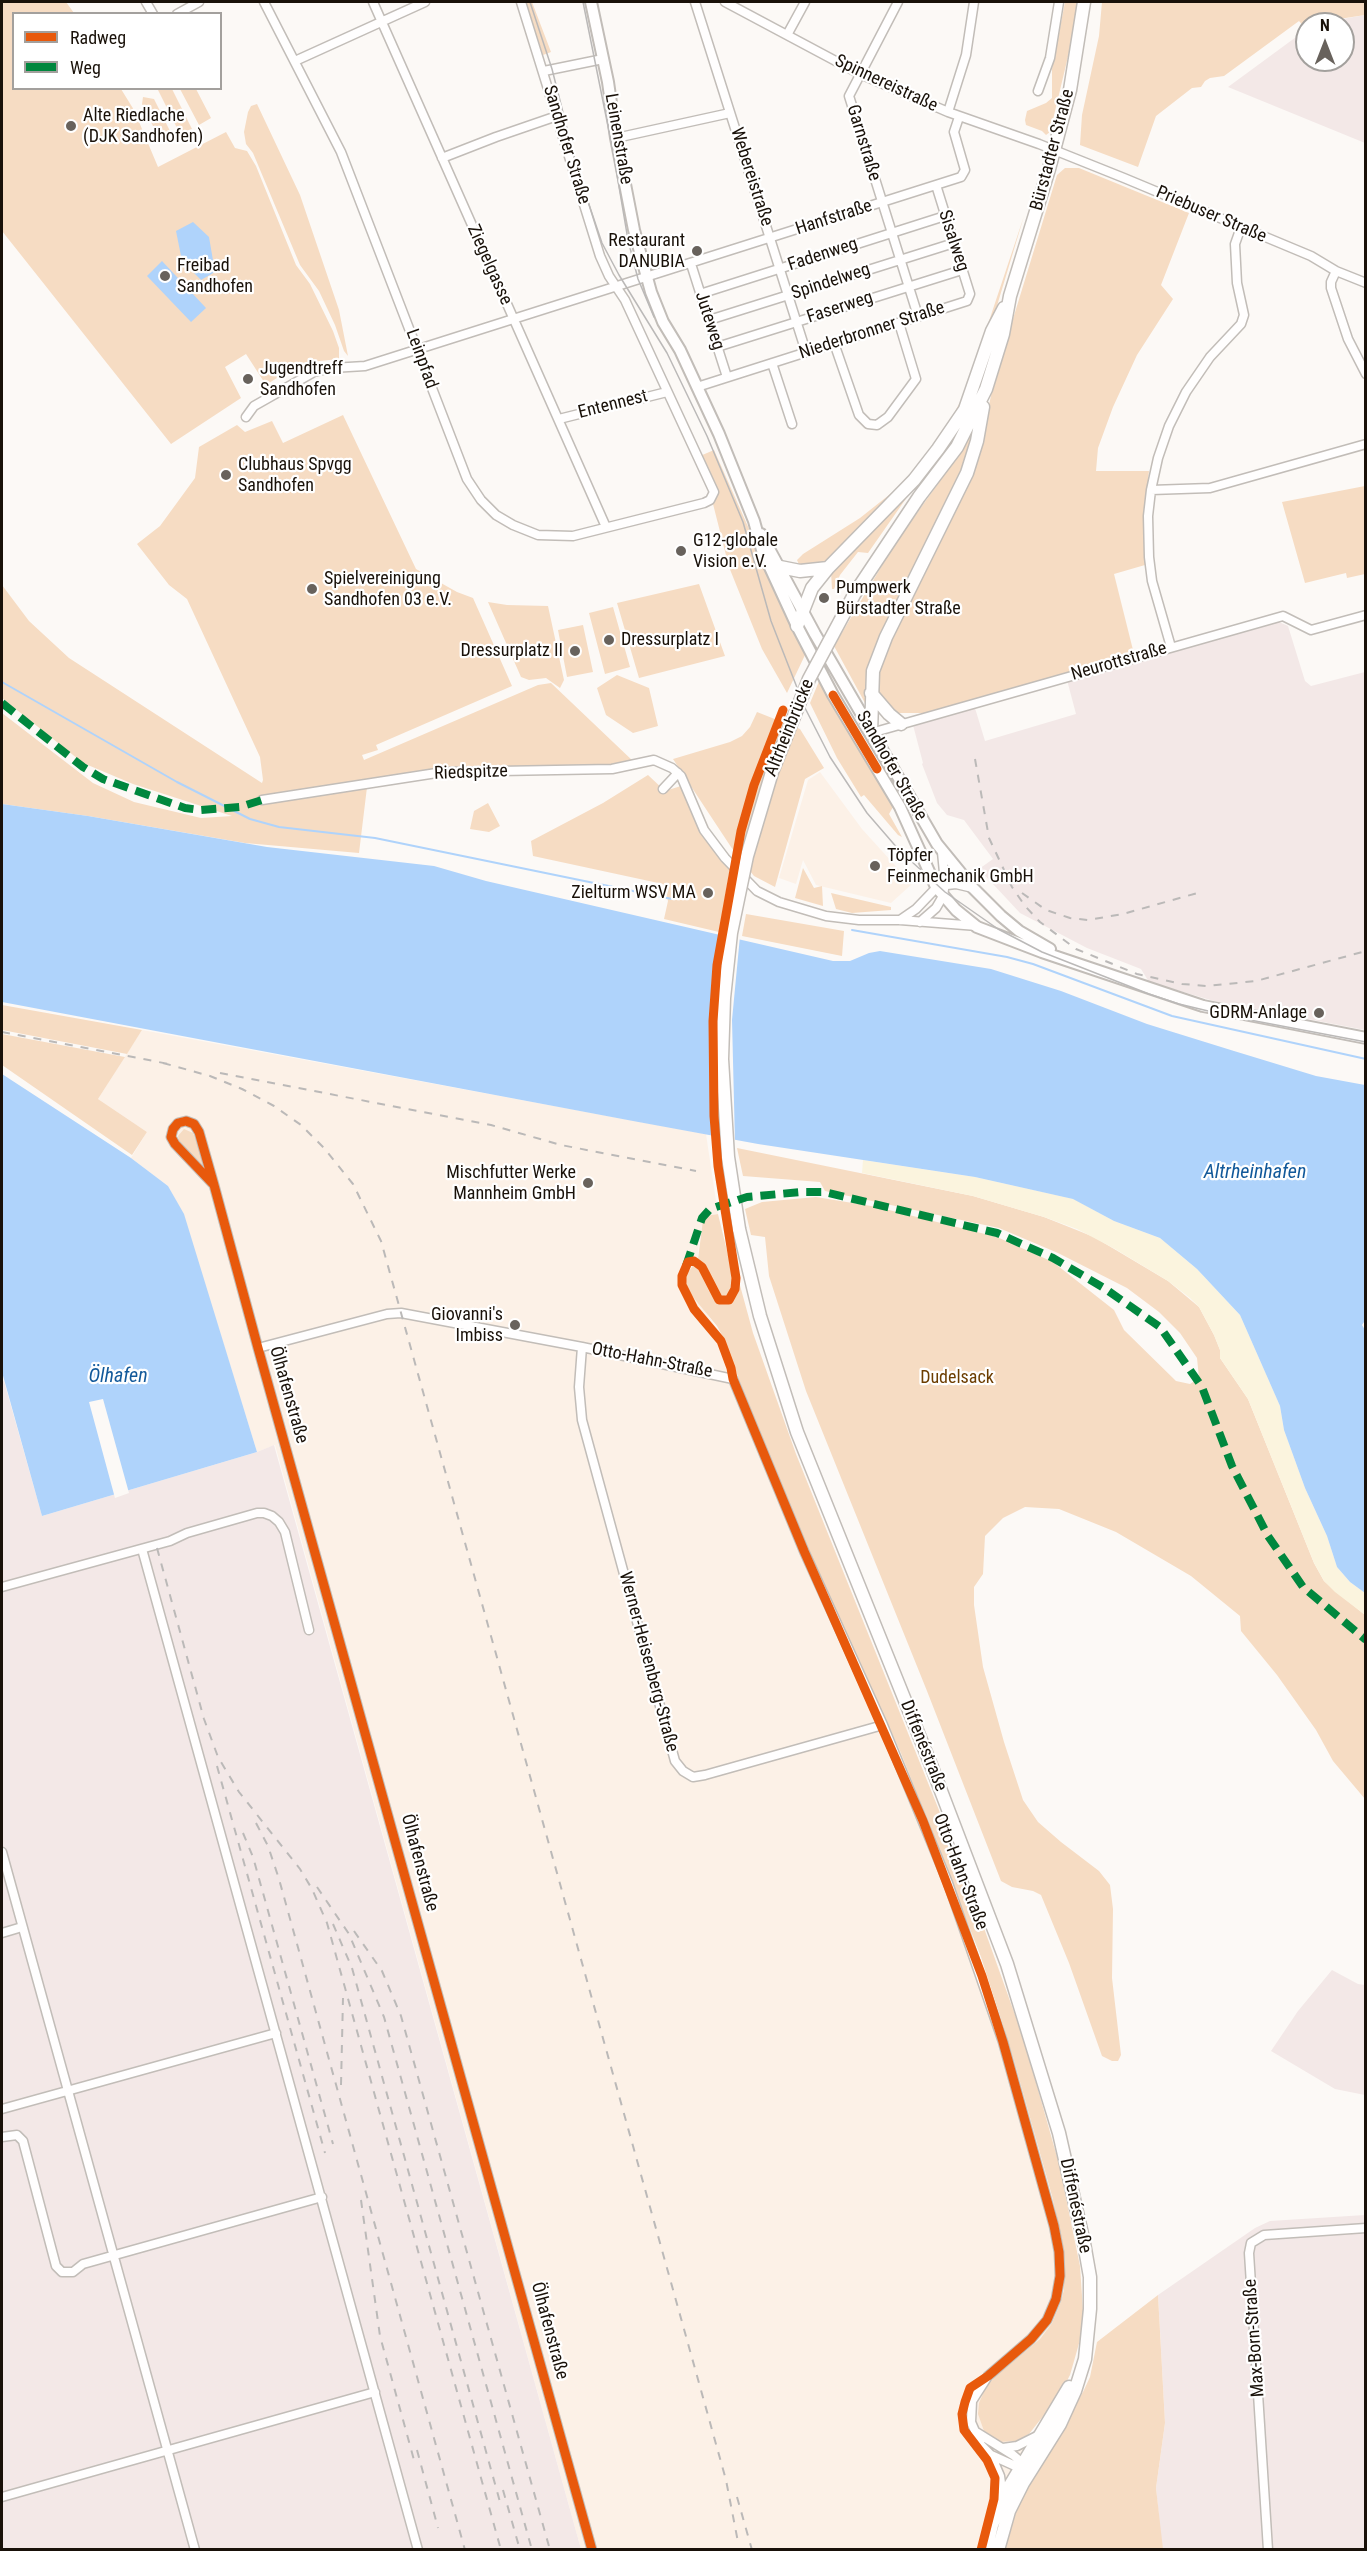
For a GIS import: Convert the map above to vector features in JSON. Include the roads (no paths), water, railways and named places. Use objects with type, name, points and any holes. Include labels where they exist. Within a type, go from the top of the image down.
[{"type":"main road","name":"Bürstadter Straße","points":[[855,593],[938,471],[957,447],[986,389],[1003,334],[1010,296],[1054,150],[1076,62],[1084,2]]},
{"type":"main road","name":"Bürstadter Straße","points":[[938,471],[966,408],[992,331],[1010,296]]},
{"type":"main road","points":[[871,733],[873,671],[886,637],[967,473],[977,441],[986,389]]},
{"type":"main road","points":[[797,626],[802,608],[812,588],[828,568],[914,480],[966,408]]},
{"type":"main road","points":[[780,567],[800,571],[828,568]]},
{"type":"main road","name":"Altrheinbrücke","points":[[739,1229],[728,1157],[722,1059],[724,999],[731,933],[747,856],[772,772],[809,679],[855,593]]},
{"type":"main road","points":[[871,692],[884,710],[901,724]]},
{"type":"main road","name":"Diffenéstraße","points":[[739,1229],[760,1316],[797,1432],[986,1907],[1047,2089],[1075,2197],[1090,2277],[1088,2342],[1076,2391],[1060,2424],[1003,2497],[992,2525],[986,2550]]},
{"type":"main road","name":"Diffenéstraße","points":[[998,2550],[1024,2468],[1042,2433],[1079,2375]]},
{"type":"street","points":[[181,12],[199,2]]},
{"type":"street","name":"Leinpfad","points":[[264,2],[341,152],[418,349],[449,437],[467,479],[481,500],[496,515],[538,535],[556,537],[573,536],[704,503]]},
{"type":"street","name":"Ziegelgasse","points":[[373,2],[606,527]]},
{"type":"street","points":[[295,61],[425,2]]},
{"type":"street","name":"Sandhofer Straße","points":[[521,2],[600,256],[713,487],[713,496],[704,503]]},
{"type":"street","name":"Leinenstraße","points":[[591,2],[616,138],[646,277]]},
{"type":"street","name":"Webereistraße","points":[[695,2],[807,352]]},
{"type":"street","name":"Spinnereistraße","points":[[726,2],[861,74],[959,117],[1054,150]]},
{"type":"street","points":[[787,35],[805,2]]},
{"type":"street","name":"Garnstraße","points":[[898,2],[851,93],[850,100],[918,316]]},
{"type":"street","points":[[948,112],[966,55],[974,2]]},
{"type":"street","points":[[1038,91],[1050,58],[1059,2]]},
{"type":"street","points":[[544,71],[603,59]]},
{"type":"street","points":[[616,138],[730,113]]},
{"type":"street","points":[[442,158],[557,116]]},
{"type":"street","name":"Hanfstraße","points":[[646,277],[961,177],[965,170],[954,132],[959,117]]},
{"type":"street","name":"Priebuser Straße","points":[[1054,150],[1311,256],[1336,271],[1365,283]]},
{"type":"street","name":"Sisalweg","points":[[936,185],[970,298]]},
{"type":"street","name":"Fadenweg","points":[[700,294],[945,216]]},
{"type":"street","points":[[1170,647],[1152,581],[1149,557],[1148,516],[1151,490],[1158,458],[1169,426],[1186,392],[1210,357],[1241,324],[1244,315],[1235,272],[1235,244],[1241,227]]},
{"type":"street","name":"Spindelweg","points":[[709,320],[954,243]]},
{"type":"street","name":"Juteweg","points":[[691,264],[727,378]]},
{"type":"street","name":"Faserweg","points":[[717,347],[962,270]]},
{"type":"street","points":[[1336,271],[1331,288],[1348,339],[1365,374]]},
{"type":"street","points":[[246,417],[254,406],[308,375],[332,368],[365,366],[646,277]]},
{"type":"street","name":"Sandhofer Straße","points":[[646,277],[663,322],[680,350],[719,434],[754,521],[762,550],[797,626],[832,694],[900,807],[941,885],[944,896],[977,927],[1203,1005],[1365,1038]]},
{"type":"street","name":"Niederbronner Straße","points":[[697,387],[970,298]]},
{"type":"street","points":[[834,343],[859,415],[868,424],[877,425],[884,422],[916,379],[899,322]]},
{"type":"street","points":[[772,363],[792,424]]},
{"type":"street","name":"Entennest","points":[[559,419],[667,392]]},
{"type":"street","points":[[1151,490],[1210,488],[1365,444]]},
{"type":"street","name":"Sandhofer Straße","points":[[754,521],[871,733],[942,852],[973,888],[1019,931],[1082,964]]},
{"type":"street","name":"Neurottstraße","points":[[871,733],[1283,616],[1311,630],[1365,615]]},
{"type":"street","points":[[860,740],[871,733]]},
{"type":"street","name":"Riedspitze","points":[[262,800],[443,772],[612,769],[654,760],[665,763],[678,773]]},
{"type":"street","points":[[663,789],[678,773],[704,830],[725,858],[757,891],[779,902],[826,916],[977,927]]},
{"type":"street","points":[[900,920],[916,909],[941,885],[942,852]]},
{"type":"street","points":[[941,885],[973,888]]},
{"type":"street","points":[[920,922],[936,908],[944,896]]},
{"type":"street","name":"Ölhafenstraße","points":[[214,1185],[175,1144],[171,1137],[178,1123],[186,1121],[194,1124],[199,1132],[214,1185],[258,1348],[592,2550]]},
{"type":"street","name":"Otto-Hahn-Straße","points":[[258,1348],[387,1314],[402,1313],[582,1347],[733,1379],[804,1551],[883,1725],[982,1976],[1023,2106],[1059,2252],[1060,2276],[1056,2299],[1047,2320],[1031,2339],[988,2376],[977,2391],[970,2412],[971,2422],[981,2445],[991,2456],[1000,2476],[1003,2497]]},
{"type":"street","name":"Werner-Heisenberg-Straße","points":[[582,1347],[579,1387],[582,1420],[675,1761],[683,1772],[693,1777],[705,1775],[883,1725]]},
{"type":"street","points":[[2,1587],[170,1541],[187,1533],[257,1513],[272,1516],[285,1532],[309,1630]]},
{"type":"street","points":[[142,1549],[418,2550]]},
{"type":"street","points":[[2,1852],[195,2550]]},
{"type":"street","points":[[2,1933],[22,1927]]},
{"type":"street","points":[[2,2109],[276,2033]]},
{"type":"street","points":[[2,2137],[17,2135],[23,2141],[52,2250],[62,2272],[74,2272],[83,2264],[322,2197]]},
{"type":"street","name":"Max-Born-Straße","points":[[1268,2550],[1249,2253],[1251,2243],[1264,2235],[1365,2228]]},
{"type":"street","points":[[2,2497],[375,2392]]},
{"type":"street","points":[[976,2432],[1003,2448],[1024,2468]]},
{"type":"street","points":[[1003,2448],[1027,2442],[1042,2433]]},
{"type":"street","points":[[991,2456],[1024,2468]]},
{"type":"water","points":[[193,222],[209,237],[215,272],[201,280],[182,261],[176,231]]},
{"type":"water","points":[[162,261],[206,308],[191,322],[147,276]]},
{"type":"water","name":"Altrheinhafen","points":[[2,804],[88,816],[267,847],[434,866],[486,881],[833,961],[850,961],[880,951],[991,969],[1061,991],[1147,1024],[1234,1051],[1316,1076],[1365,1085],[1366,1319],[1362,1325],[1365,1330],[1366,1343],[1365,1593],[1350,1582],[1337,1567],[1327,1536],[1305,1488],[1284,1430],[1280,1406],[1240,1315],[1197,1269],[1160,1238],[1114,1221],[1073,1199],[975,1177],[758,1144],[2,1002]]},
{"type":"water","name":"Ölhafen","points":[[2,1074],[131,1158],[168,1186],[184,1214],[257,1452],[42,1516],[2,1372]]},
{"type":"waterway","points":[[2,682],[177,782],[250,819],[279,827],[375,838],[672,899]]},
{"type":"waterway","points":[[852,930],[1007,957],[1033,964],[1172,1016],[1366,1059]]},
{"type":"tram line","points":[[530,2],[552,69],[578,172],[602,243],[667,353],[707,436],[743,522],[771,621],[805,708],[830,757],[867,813],[899,850],[945,892],[998,929],[1042,952],[1179,1004],[1229,1016],[1366,1042]]},
{"type":"tram line","points":[[583,2],[628,240],[638,279],[654,317]]},
{"type":"railway","points":[[975,759],[989,838],[1012,887],[1040,922],[1076,949],[1137,974],[1182,984],[1207,986],[1256,981],[1366,951]]},
{"type":"railway","points":[[1022,893],[1046,910],[1070,918],[1088,920],[1123,914],[1201,892]]},
{"type":"railway","points":[[2,1032],[169,1064]]},
{"type":"railway","points":[[163,1063],[210,1076],[242,1089],[274,1106],[301,1125],[324,1148],[353,1184],[381,1241],[726,2480],[738,2542]]},
{"type":"railway","points":[[220,1073],[491,1125],[561,1145],[696,1171]]},
{"type":"railway","points":[[157,1548],[204,1719],[218,1757],[239,1792],[300,1869],[327,1923],[501,2550]]},
{"type":"railway","points":[[217,1766],[325,2153]]},
{"type":"railway","points":[[256,1823],[268,1846],[279,1879],[465,2550]]},
{"type":"railway","points":[[243,1833],[253,1857],[333,2144]]},
{"type":"railway","points":[[317,1887],[349,1934],[384,2017],[532,2550]]},
{"type":"railway","points":[[333,1924],[352,1968],[500,2502]]},
{"type":"railway","points":[[354,1931],[382,1971],[401,2016],[550,2550]]},
{"type":"railway","points":[[341,2085],[343,1998]]},
{"type":"railway","points":[[361,2200],[380,2336],[414,2460]]},
{"type":"railway","points":[[417,2450],[438,2528]]},
{"type":"railway","points":[[503,2490],[520,2550]]},
{"type":"railway","points":[[737,2497],[752,2550]]},
{"type":"place","name":"Alte Riedlache (DJK Sandhofen)","points":[[71,126]]},
{"type":"place","name":"Restaurant DANUBIA","points":[[697,251]]},
{"type":"place","name":"Freibad Sandhofen","points":[[165,276]]},
{"type":"place","name":"Jugendtreff Sandhofen","points":[[248,379]]},
{"type":"place","name":"Clubhaus Spvgg Sandhofen","points":[[226,475]]},
{"type":"place","name":"G12-globale Vision e.V.","points":[[681,551]]},
{"type":"place","name":"Spielvereinigung Sandhofen 03 e.V.","points":[[312,589]]},
{"type":"place","name":"Pumpwerk Bürstadter Straße","points":[[824,598]]},
{"type":"place","name":"Dressurplatz I","points":[[609,640]]},
{"type":"place","name":"Dressurplatz II","points":[[575,651]]},
{"type":"place","name":"Töpfer Feinmechanik GmbH","points":[[875,866]]},
{"type":"place","name":"Zielturm WSV MA","points":[[708,893]]},
{"type":"place","name":"GDRM-Anlage","points":[[1319,1013]]},
{"type":"place","name":"Mischfutter Werke Mannheim GmbH","points":[[588,1183]]},
{"type":"place","name":"Giovanni's Imbiss","points":[[515,1325]]},
{"type":"park label","name":"Dudelsack","points":[[957,1378]]}]
